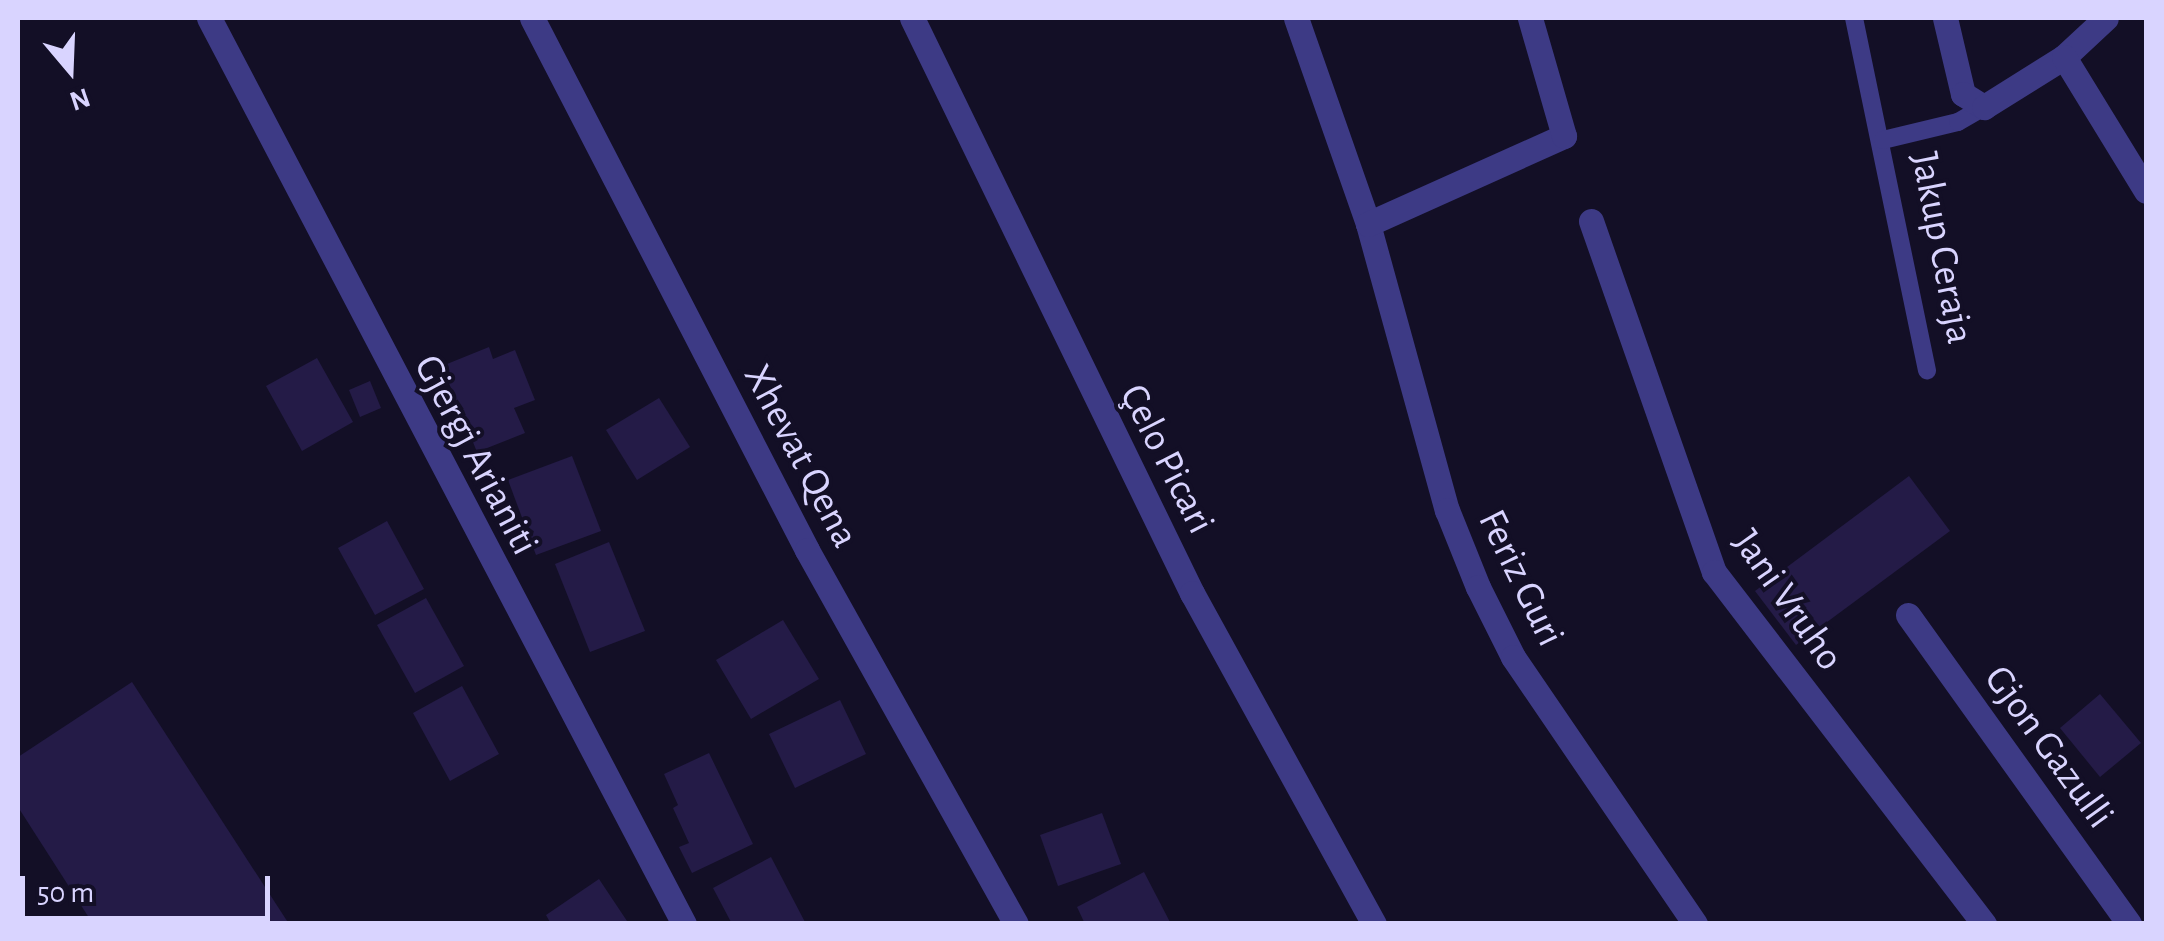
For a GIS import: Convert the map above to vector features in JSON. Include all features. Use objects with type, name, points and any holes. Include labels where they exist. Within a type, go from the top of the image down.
[{"type":"street","name":"Gjergj Arianiti","points":[[209,18],[446,480],[684,924]]},
{"type":"street","name":"Xhevat Qena","points":[[532,18],[807,550],[1016,924]]},
{"type":"street","name":"Çelo Picari","points":[[912,18],[1200,610],[1374,924]]},
{"type":"street","name":"Feriz Guri","points":[[1296,18],[1368,224],[1422,431],[1478,587],[1514,657],[1695,924]]},
{"type":"street","points":[[1368,224],[1564,136],[1530,18]]},
{"type":"street","name":"Jakup Ceraja","points":[[1945,18],[1963,94],[1984,106]]},
{"type":"street","points":[[1984,106],[2064,57],[2106,18]]},
{"type":"street","points":[[2064,57],[2146,191]]},
{"type":"street","name":"Jani Vruho","points":[[1590,222],[1714,572],[1984,924]]},
{"type":"street","name":"Gjon Gazulli","points":[[1908,615],[2130,924]]},
{"type":"lane","name":"Jakup Ceraja","points":[[1854,18],[1883,140],[1927,370]]},
{"type":"lane","name":"Jakup Ceraja","points":[[1883,140],[1958,122],[1984,106]]},
{"type":"building","points":[[489,347],[493,359],[515,350],[535,400],[514,408],[525,433],[477,452],[442,366]]},
{"type":"building","points":[[317,358],[353,422],[302,451],[266,386]]},
{"type":"building","points":[[370,381],[381,408],[360,417],[349,390]]},
{"type":"building","points":[[659,398],[690,447],[637,480],[606,430]]},
{"type":"building","points":[[572,456],[601,531],[536,555],[508,480]]},
{"type":"building","points":[[1909,476],[1950,531],[1796,645],[1755,591]]},
{"type":"building","points":[[387,521],[424,589],[375,615],[338,548]]},
{"type":"building","points":[[609,542],[645,631],[590,652],[555,564]]},
{"type":"building","points":[[426,598],[464,666],[415,693],[377,625]]},
{"type":"building","points":[[783,620],[819,679],[751,719],[716,660]]},
{"type":"building","points":[[132,682],[289,924],[93,924],[18,807],[18,757]]},
{"type":"building","points":[[462,686],[499,754],[450,781],[413,713]]},
{"type":"building","points":[[2100,694],[2141,743],[2100,777],[2060,728]]},
{"type":"building","points":[[840,700],[866,754],[795,788],[769,734]]},
{"type":"building","points":[[709,753],[753,844],[692,873],[679,847],[689,843],[673,808],[678,805],[664,774]]},
{"type":"building","points":[[1102,813],[1121,864],[1058,886],[1040,835]]},
{"type":"building","points":[[771,857],[806,924],[732,924],[713,888]]},
{"type":"building","points":[[1144,872],[1171,924],[1085,924],[1077,907]]},
{"type":"building","points":[[599,879],[629,924],[551,924],[546,915]]}]
